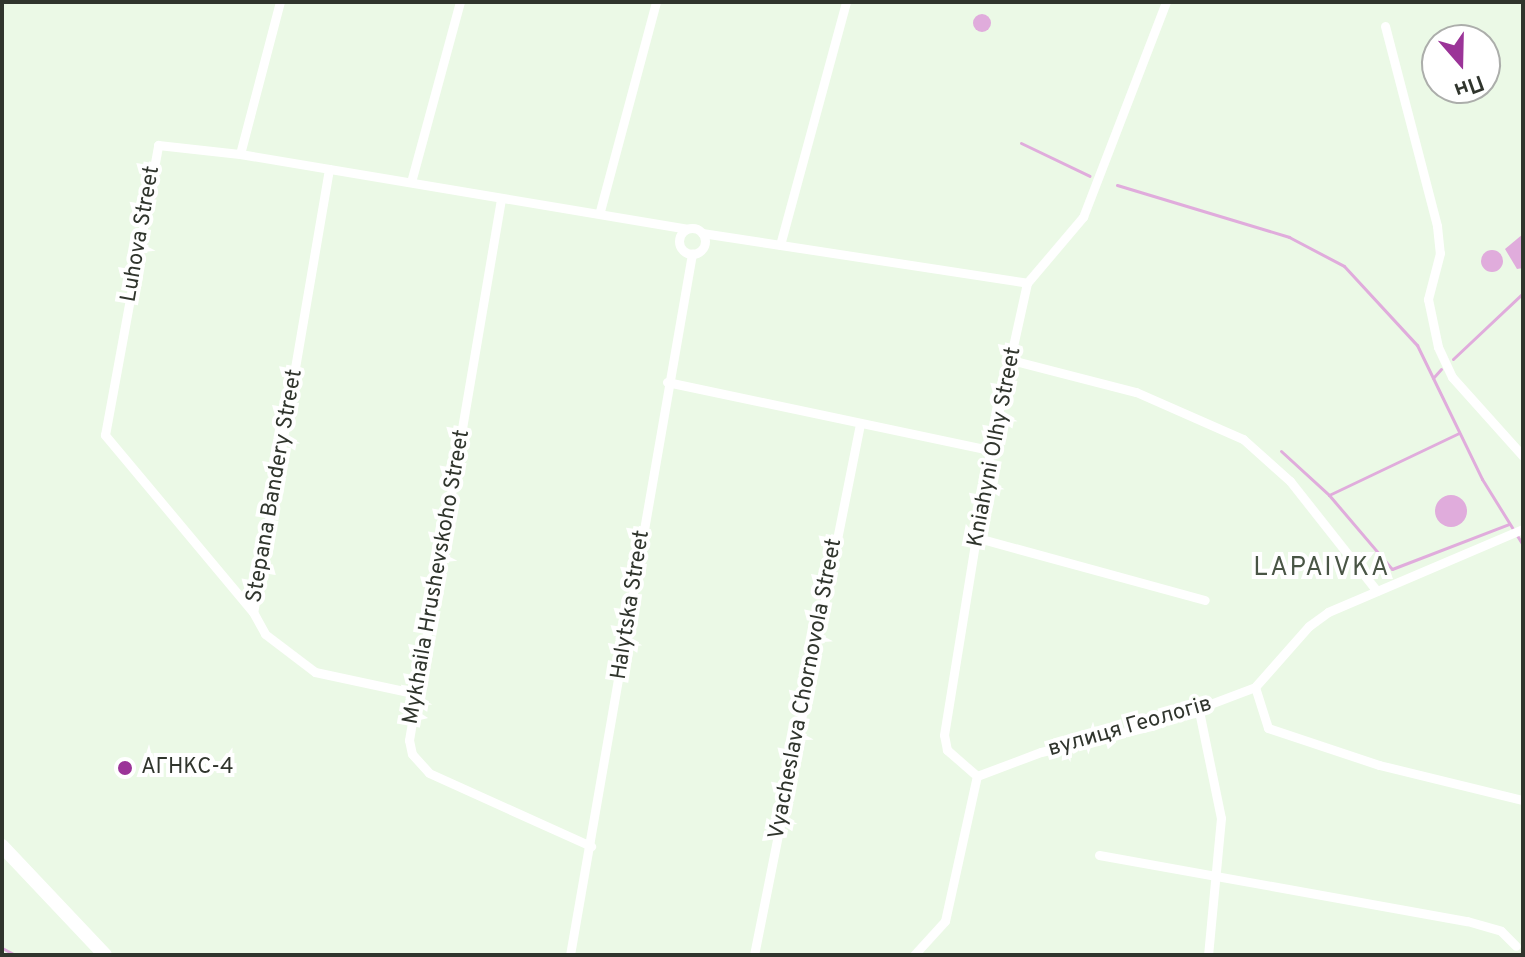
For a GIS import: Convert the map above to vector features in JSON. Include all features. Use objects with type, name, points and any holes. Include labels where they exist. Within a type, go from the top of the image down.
[{"type":"highway","points":[[2,846],[105,955]]},
{"type":"street","points":[[240,154],[280,2]]},
{"type":"street","points":[[411,182],[460,2]]},
{"type":"street","points":[[600,211],[656,2]]},
{"type":"street","points":[[780,245],[846,2]]},
{"type":"street","name":"Kniahyni Olhy Street","points":[[977,776],[947,750],[944,735],[990,450],[1027,283],[1083,217],[1166,2]]},
{"type":"street","points":[[1385,26],[1437,226],[1440,253],[1428,299],[1438,347],[1452,377],[1523,456]]},
{"type":"street","name":"Luhova Street","points":[[253,612],[105,435],[158,145],[240,154],[501,199],[600,211],[687,229]]},
{"type":"street","name":"Stepana Bandery Street","points":[[329,169],[253,612],[265,634],[315,672],[418,694]]},
{"type":"street","name":"Mykhaila Hrushevskoho Street","points":[[501,199],[409,740],[412,754],[429,773],[591,846]]},
{"type":"street","points":[[702,233],[704,247],[692,254],[679,242],[687,229],[1027,283]]},
{"type":"street","name":"Halytska Street","points":[[570,955],[591,846],[667,382],[692,254]]},
{"type":"street","points":[[1011,360],[1136,392],[1243,439],[1290,481],[1377,591]]},
{"type":"street","points":[[667,382],[990,450]]},
{"type":"street","name":"Vyacheslava Chornovola Street","points":[[754,955],[860,424]]},
{"type":"street","name":"вулиця Геологів","points":[[977,776],[1041,752],[1199,711],[1255,687],[1309,626],[1377,591],[1523,529]]},
{"type":"street","points":[[978,538],[1205,600]]},
{"type":"street","points":[[1255,687],[1268,728],[1379,765],[1523,800]]},
{"type":"street","points":[[1199,711],[1221,818],[1219,873],[1208,955]]},
{"type":"street","points":[[914,955],[945,921],[977,776]]},
{"type":"street","points":[[1099,855],[1219,873],[1467,921],[1501,931],[1516,946]]},
{"type":"shaded area","points":[[978,14],[986,14],[991,23],[989,30],[978,32],[973,27],[973,19]]},
{"type":"shaded area","points":[[1523,234],[1523,268],[1517,269],[1505,249]]},
{"type":"shaded area","points":[[1492,250],[1500,253],[1503,261],[1500,269],[1492,272],[1484,269],[1481,261],[1484,253]]},
{"type":"shaded area","points":[[1451,495],[1462,500],[1467,511],[1462,522],[1451,527],[1440,522],[1435,511],[1440,500]]},
{"type":"waterway","points":[[1021,143],[1090,176]]},
{"type":"waterway","points":[[1117,185],[1289,237],[1344,266],[1417,345],[1482,479],[1523,545]]},
{"type":"waterway","points":[[1453,359],[1523,293]]},
{"type":"waterway","points":[[1433,378],[1441,369]]},
{"type":"waterway","points":[[1329,495],[1459,433]]},
{"type":"waterway","points":[[1281,451],[1329,495],[1392,569],[1509,524]]},
{"type":"waterway","points":[[2,948],[15,955]]},
{"type":"place","name":"АГНКС-4","points":[[125,768]]},
{"type":"district","name":"LAPAIVKA","points":[[1322,569]]}]
